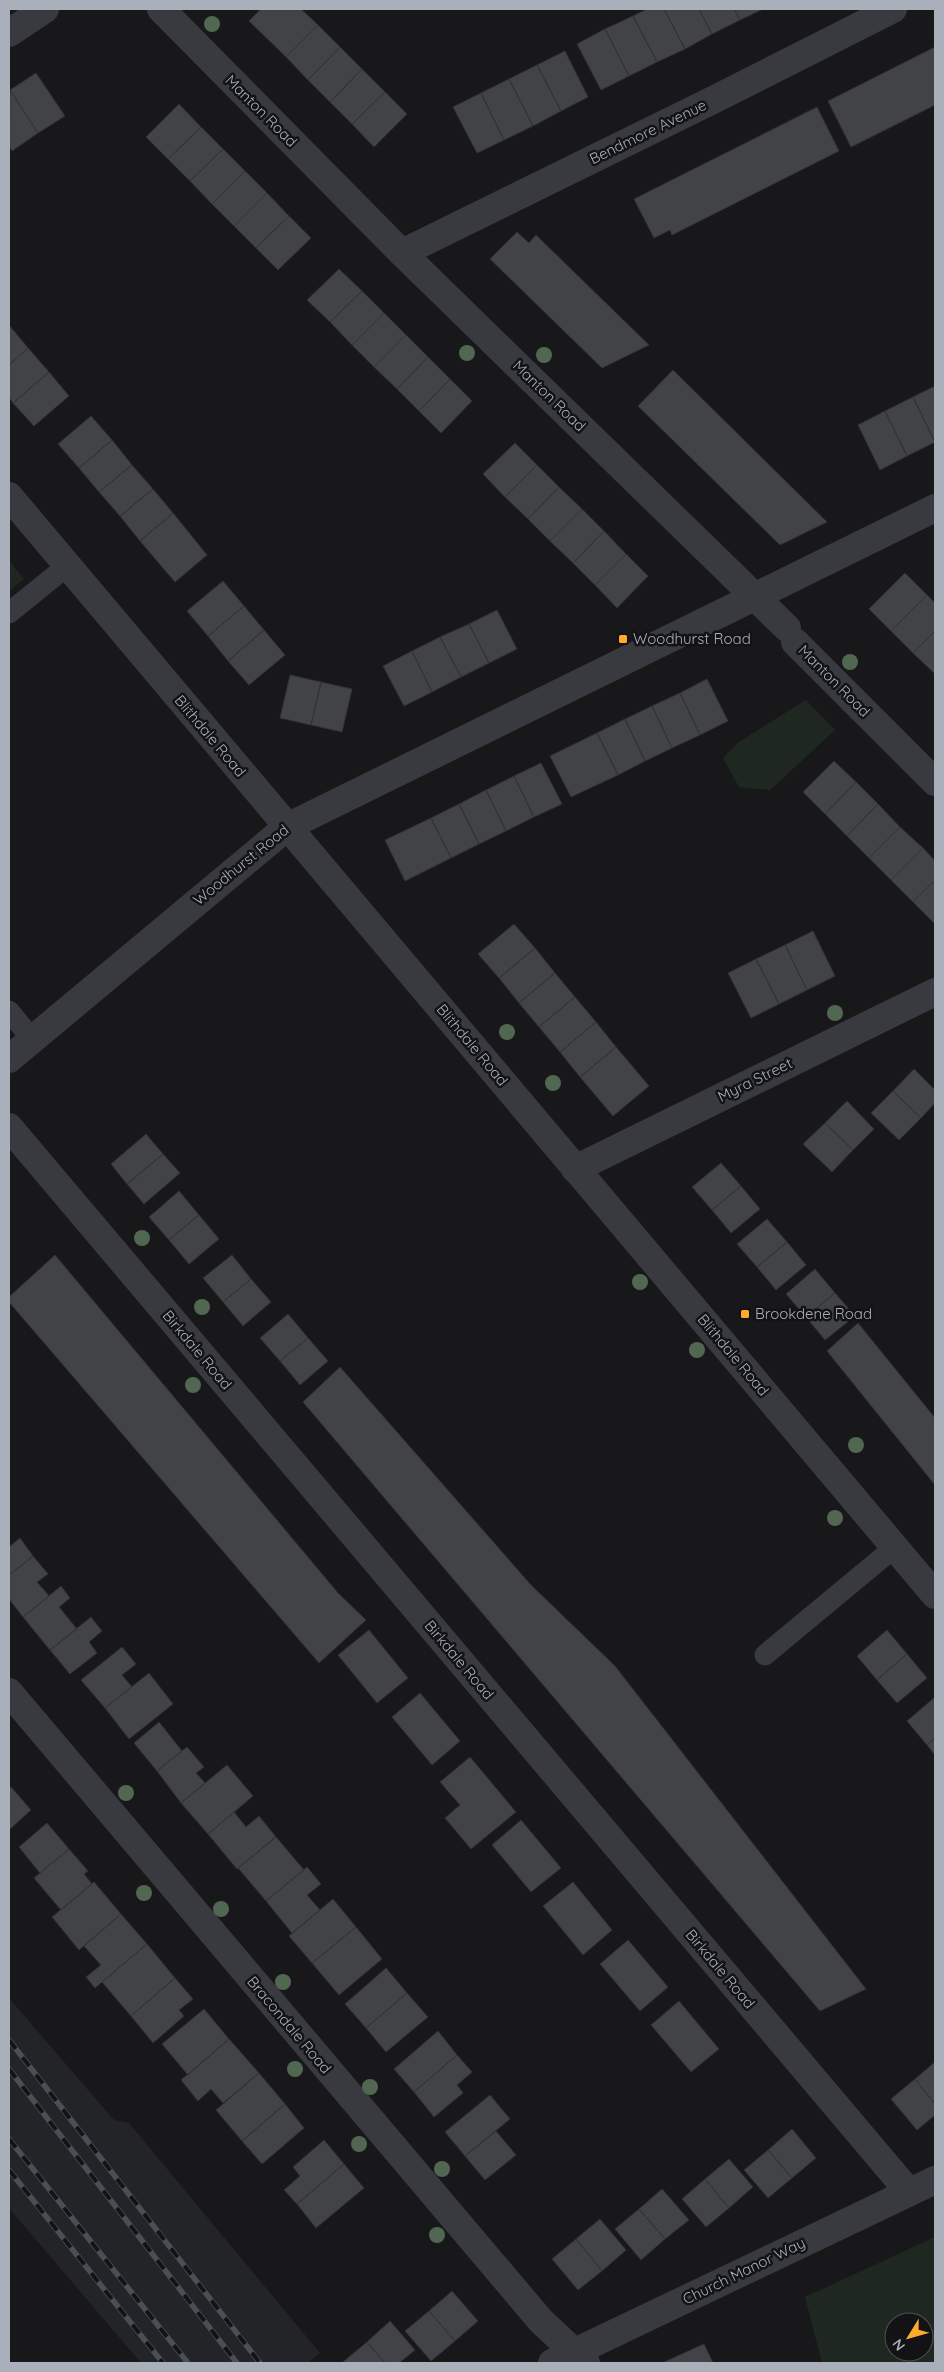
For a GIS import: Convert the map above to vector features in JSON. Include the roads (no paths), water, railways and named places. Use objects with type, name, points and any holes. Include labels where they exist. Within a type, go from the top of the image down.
[{"type":"street","points":[[9,33],[45,9]]},
{"type":"street","name":"Manton Road","points":[[161,9],[402,253],[753,596],[935,782]]},
{"type":"street","name":"Bendmore Avenue","points":[[402,253],[714,100],[893,9]]},
{"type":"street","name":"Blithdale Road","points":[[9,496],[935,1595]]},
{"type":"street","name":"Woodhurst Road","points":[[9,1059],[287,827],[935,508]]},
{"type":"street","name":"Myra Street","points":[[575,1169],[935,992]]},
{"type":"street","name":"Birkdale Road","points":[[9,1127],[909,2192]]},
{"type":"street","name":"Bracondale Road","points":[[9,1692],[571,2360]]},
{"type":"street","name":"Church Manor Way","points":[[571,2360],[935,2180]]},
{"type":"lane","points":[[9,613],[68,566]]},
{"type":"lane","points":[[9,1011],[32,1039]]},
{"type":"lane","points":[[765,1655],[895,1547]]},
{"type":"railway","points":[[9,2040],[260,2363]]},
{"type":"railway","points":[[9,2069],[237,2363]]},
{"type":"railway","points":[[9,2139],[188,2363]]},
{"type":"railway","points":[[9,2170],[163,2363]]},
{"type":"place","name":"Woodhurst Road","points":[[623,639]]},
{"type":"place","name":"Brookdene Road","points":[[745,1314]]}]
